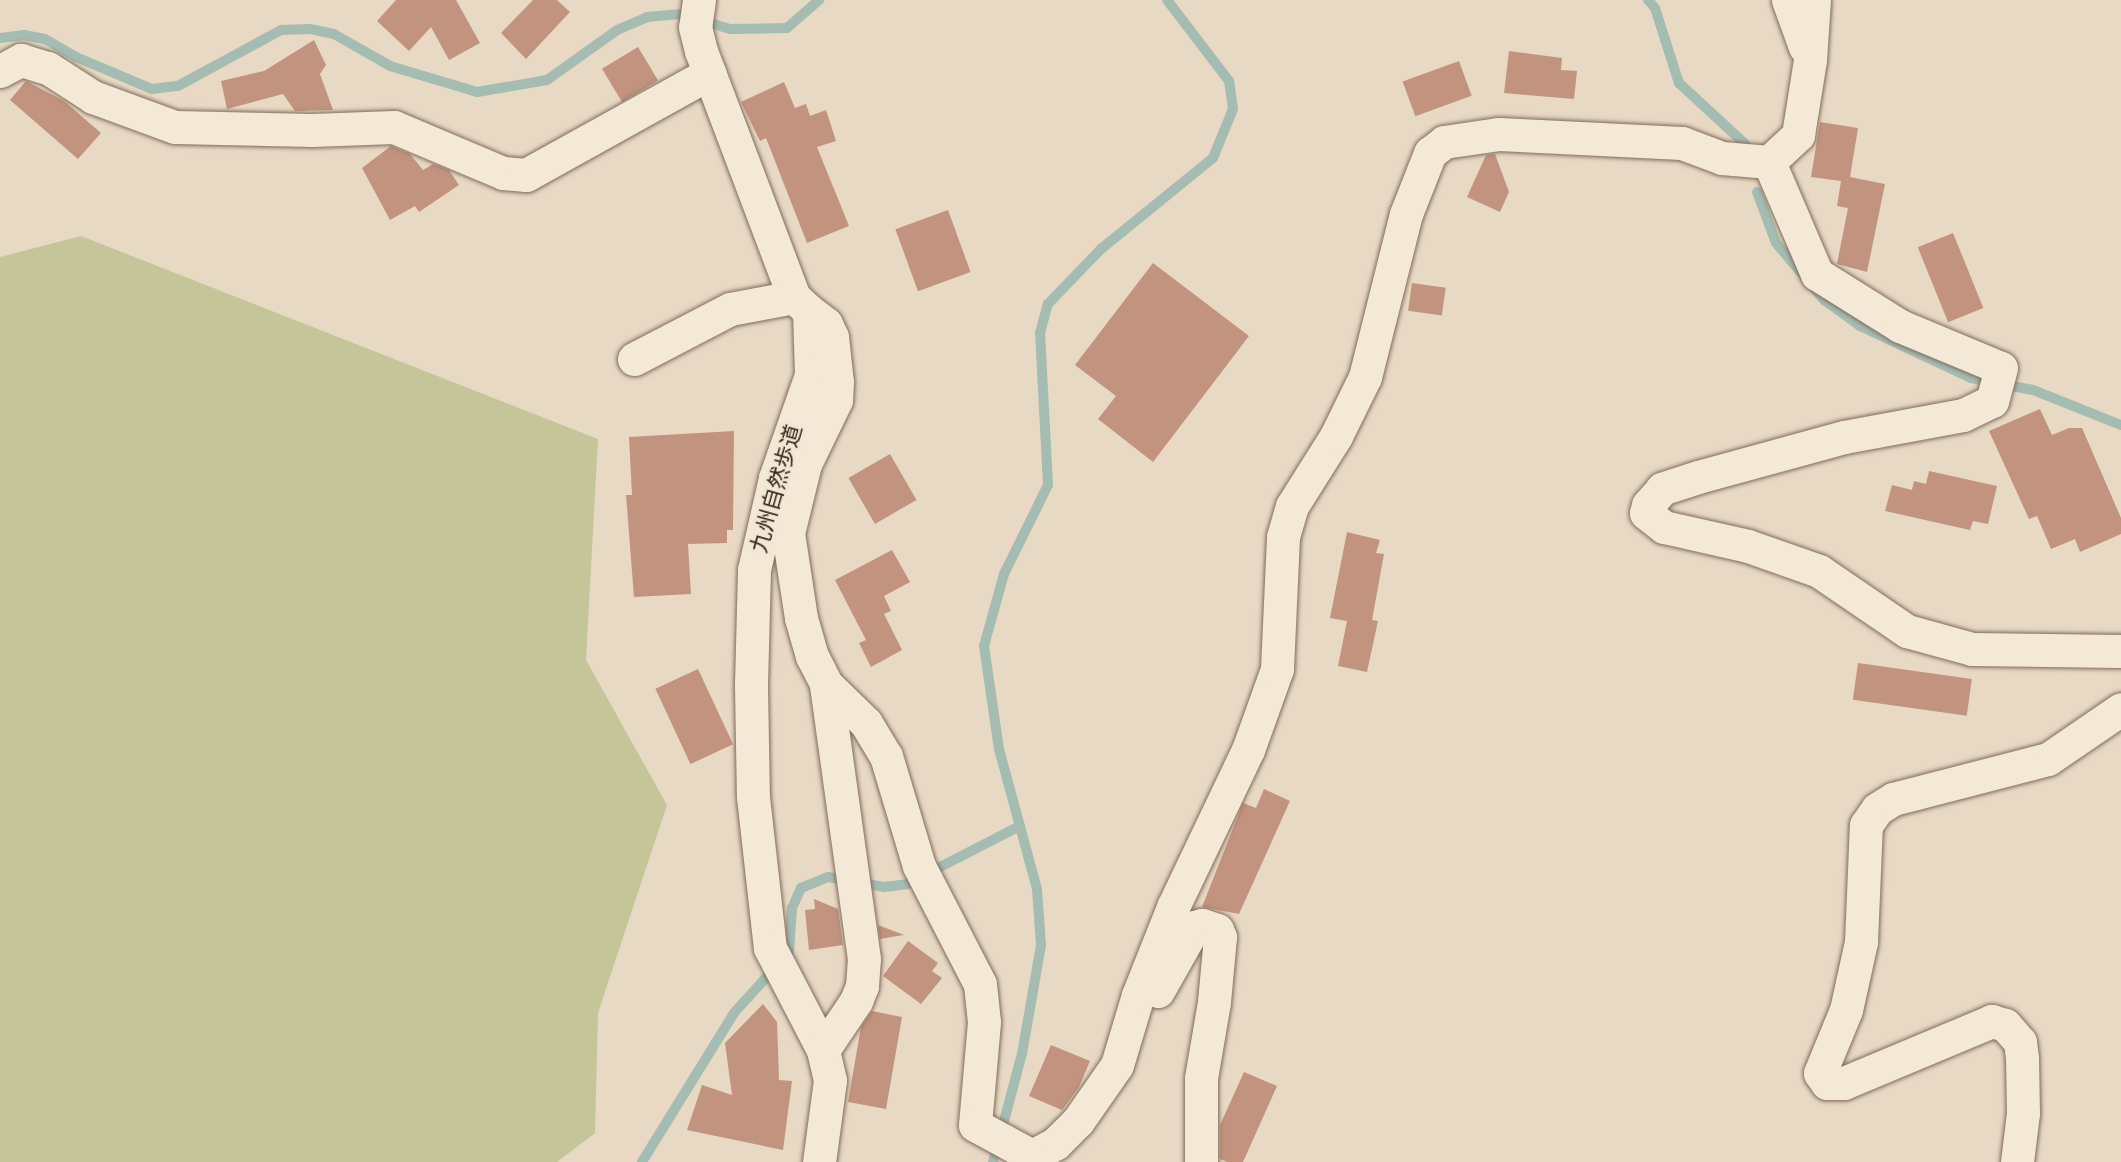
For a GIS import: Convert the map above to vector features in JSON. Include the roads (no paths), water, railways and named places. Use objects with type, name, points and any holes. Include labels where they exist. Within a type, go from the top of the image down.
[{"type":"street","name":"九州自然歩道","points":[[699,0],[695,27],[706,62],[802,304],[811,375],[775,478],[754,570],[753,797],[771,951],[823,1050]]},
{"type":"street","points":[[1788,0],[1810,60]]},
{"type":"street","points":[[1117,1065],[1138,995],[1173,907],[1248,750],[1277,669],[1283,537],[1292,506],[1336,436],[1365,377],[1406,213],[1430,153],[1454,139],[1499,134],[1682,143],[1722,158],[1769,162],[1798,135],[1810,60],[1814,0]]},
{"type":"street","points":[[0,71],[21,60],[48,68],[93,97],[175,127],[312,130],[394,127],[503,173],[526,175],[706,62]]},
{"type":"street","points":[[1769,162],[1817,274],[1996,386],[1963,415],[1844,437],[1662,489],[1648,505],[1646,513],[1664,527],[1748,546],[1819,571],[1916,634],[1972,649],[2121,651]]},
{"type":"street","points":[[634,359],[730,309],[802,304],[826,324],[832,337],[836,358],[836,400],[805,464],[788,533],[801,618],[812,656],[826,684],[864,960],[862,986],[823,1050],[830,1080],[819,1162]]},
{"type":"street","points":[[826,684],[866,723],[886,756],[925,880],[980,984],[984,1022],[975,1125],[1032,1156],[1056,1143],[1078,1121],[1117,1065],[1194,927],[1202,925],[1217,930],[1220,937],[1214,1002],[1201,1078],[1200,1162]]},
{"type":"street","points":[[2017,1162],[2023,1113],[2022,1058],[2020,1042],[2005,1026],[1992,1021],[1844,1083],[1827,1083],[1820,1072],[1846,1010],[1861,942],[1866,825],[1877,809],[1893,799],[2048,759],[2121,709]]},
{"type":"waterway","points":[[0,38],[24,35],[45,39],[76,57],[152,89],[178,86],[281,30],[310,29],[334,34],[390,66],[477,92],[547,80],[617,30],[647,17],[681,14],[730,29],[787,28],[819,0]]},
{"type":"waterway","points":[[993,1162],[1022,1054],[1041,945],[1037,889],[999,749],[984,646],[1004,574],[1048,485],[1040,333],[1048,304],[1101,249],[1213,158],[1233,109],[1229,81],[1167,0]]},
{"type":"waterway","points":[[1648,0],[1655,8],[1679,83],[1745,144]]},
{"type":"waterway","points":[[1757,192],[1776,243],[1824,300],[1860,326],[1971,378],[2033,390],[2121,425]]},
{"type":"waterway","points":[[642,1162],[734,1013],[789,952],[792,908],[801,888],[828,877],[884,887],[907,884],[1020,826]]}]
